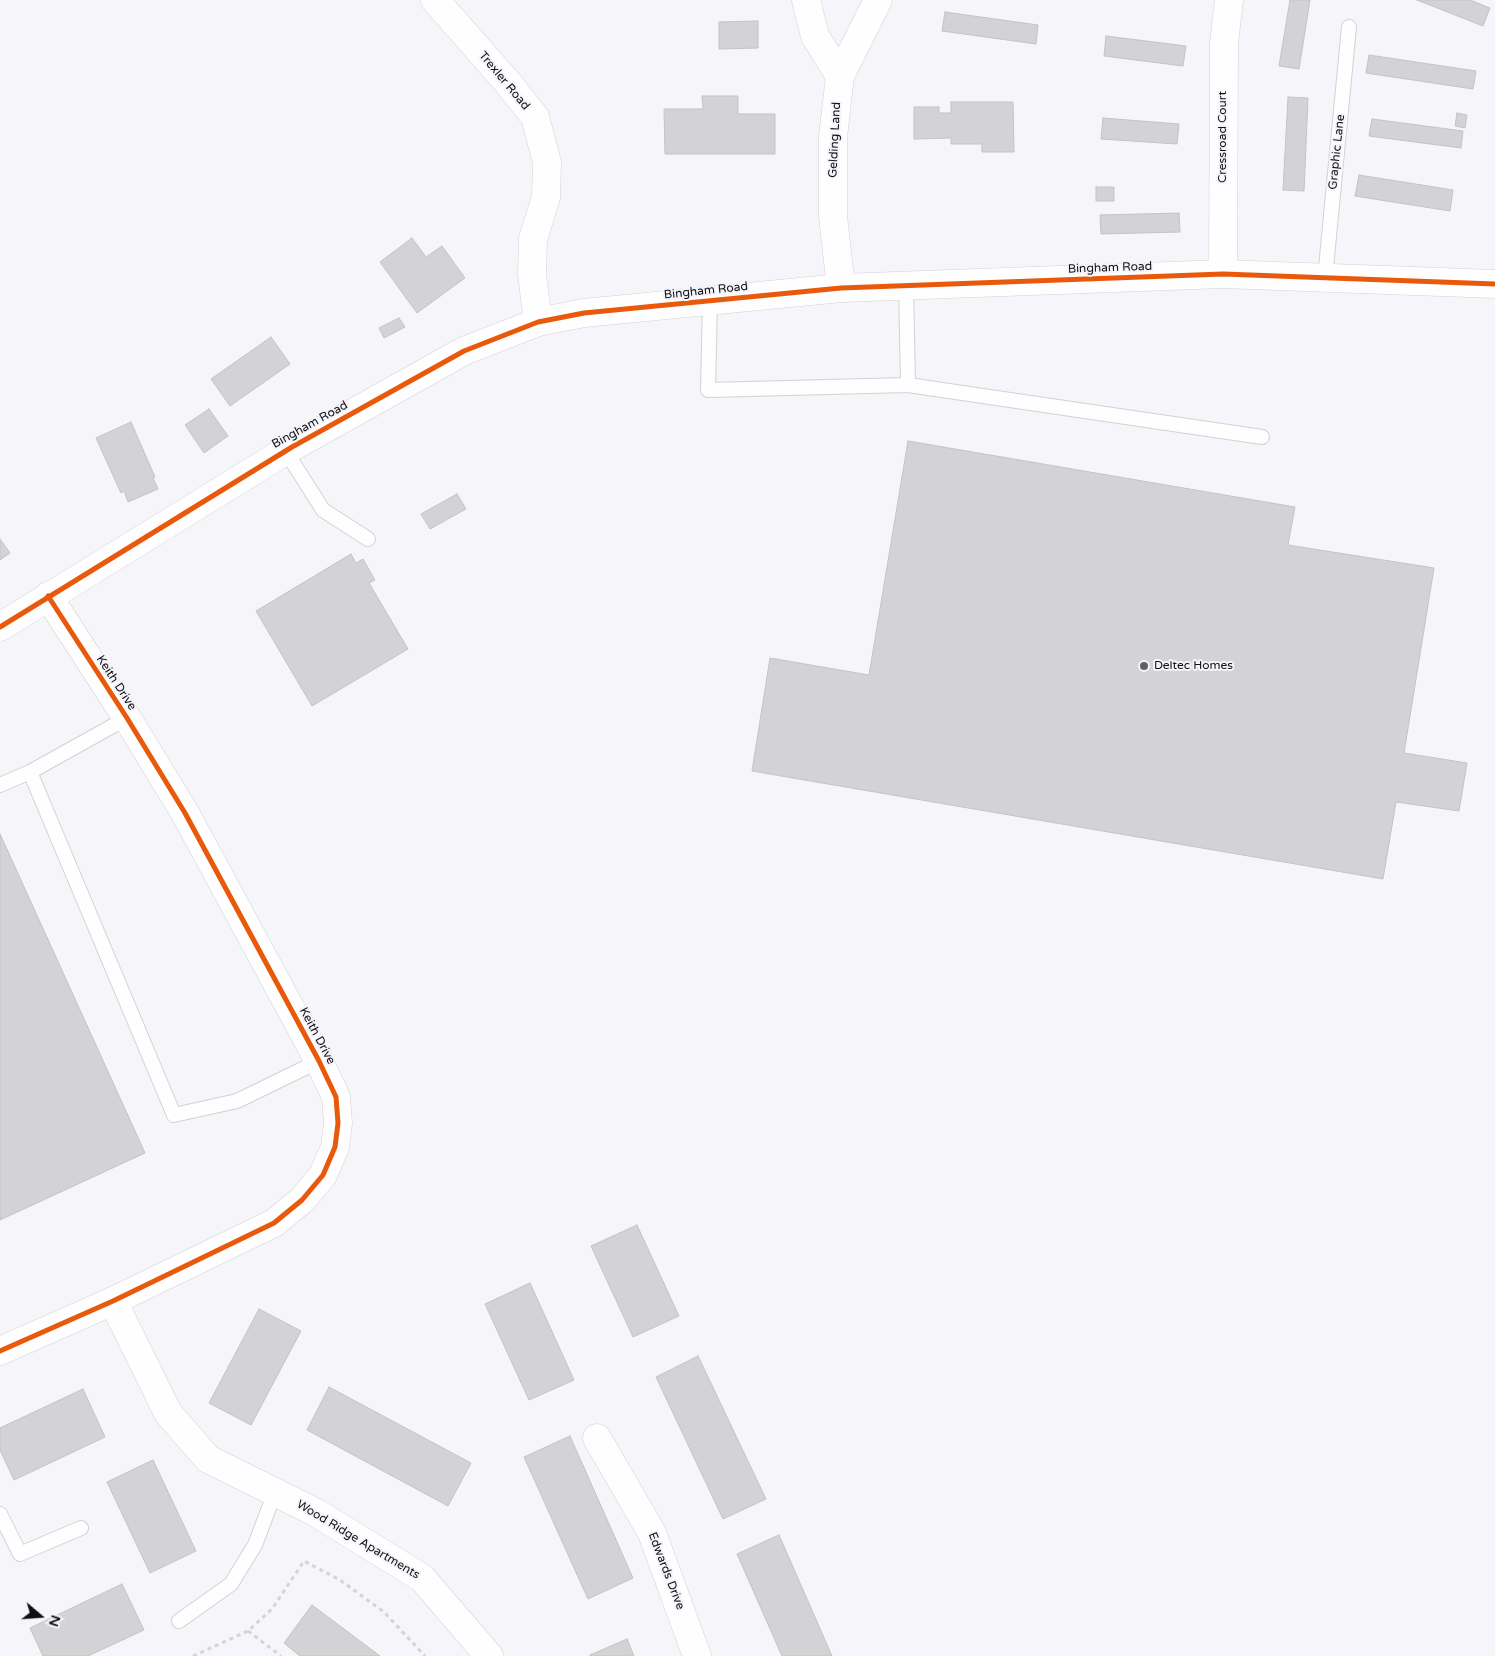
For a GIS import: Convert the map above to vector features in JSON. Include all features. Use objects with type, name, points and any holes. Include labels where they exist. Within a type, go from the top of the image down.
[{"type":"street","name":"Trexler Road","points":[[436,0],[535,117],[547,162],[546,197],[533,248],[532,274],[538,322]]},
{"type":"street","points":[[806,0],[815,36],[840,76]]},
{"type":"street","name":"Gelding Land","points":[[842,288],[833,216],[833,137],[840,76],[878,0]]},
{"type":"street","name":"Cressroad Court","points":[[1224,274],[1224,43],[1229,0]]},
{"type":"street","name":"Bingham Road","points":[[0,627],[285,450],[464,351],[538,322],[584,313],[842,288],[906,285],[1224,274],[1495,284]]},
{"type":"street","name":"Keith Drive","points":[[0,1351],[113,1301],[274,1223],[302,1200],[323,1175],[335,1147],[338,1123],[336,1097],[319,1061],[185,813],[127,718],[48,596]]},
{"type":"street","name":"Wood Ridge Apartments","points":[[113,1301],[168,1413],[208,1459],[315,1512],[422,1578],[489,1656]]},
{"type":"street","name":"Edwards Drive","points":[[597,1438],[652,1533],[697,1656]]},
{"type":"lane","name":"Graphic Lane","points":[[1325,278],[1349,27]]},
{"type":"lane","points":[[906,285],[908,385]]},
{"type":"lane","points":[[710,301],[708,390],[908,385],[1262,437]]},
{"type":"lane","points":[[285,450],[324,510],[368,539]]},
{"type":"lane","points":[[0,785],[30,772],[127,718]]},
{"type":"lane","points":[[30,772],[174,1115],[237,1101],[319,1061]]},
{"type":"lane","points":[[179,1621],[231,1584],[255,1545],[275,1492]]},
{"type":"lane","points":[[0,1514],[20,1554],[81,1528]]},
{"type":"path","points":[[193,1656],[248,1631],[272,1609],[304,1560],[340,1580],[384,1612],[424,1656]]},
{"type":"path","points":[[248,1631],[281,1656]]},
{"type":"building","points":[[1290,0],[1310,0],[1299,69],[1279,66]]},
{"type":"building","points":[[1417,0],[1470,0],[1490,8],[1483,26]]},
{"type":"building","points":[[945,12],[1038,25],[1036,44],[942,31]]},
{"type":"building","points":[[758,21],[758,48],[719,49],[719,22]]},
{"type":"building","points":[[1106,36],[1186,46],[1183,66],[1104,56]]},
{"type":"building","points":[[1369,55],[1476,71],[1473,89],[1366,73]]},
{"type":"building","points":[[702,96],[738,96],[738,114],[775,114],[775,154],[665,154],[664,109],[703,109]]},
{"type":"building","points":[[1288,97],[1308,98],[1304,191],[1283,190]]},
{"type":"building","points":[[951,102],[1013,102],[1014,152],[982,152],[982,144],[951,144],[951,138],[914,139],[914,107],[939,107],[939,113],[951,113]]},
{"type":"building","points":[[1457,113],[1467,115],[1465,128],[1455,126]]},
{"type":"building","points":[[1103,118],[1179,124],[1177,144],[1101,139]]},
{"type":"building","points":[[1372,119],[1463,131],[1461,148],[1369,136]]},
{"type":"building","points":[[1359,175],[1453,190],[1450,211],[1355,196]]},
{"type":"building","points":[[1096,187],[1114,187],[1114,201],[1096,201]]},
{"type":"building","points":[[1179,213],[1180,232],[1101,234],[1100,215]]},
{"type":"building","points":[[412,238],[426,257],[442,246],[465,278],[417,313],[380,262]]},
{"type":"building","points":[[399,318],[405,327],[384,338],[379,328]]},
{"type":"building","points":[[271,337],[290,364],[230,406],[211,379]]},
{"type":"building","points":[[209,409],[228,436],[204,453],[185,425]]},
{"type":"building","points":[[131,422],[155,477],[153,478],[158,489],[128,502],[124,491],[121,493],[96,438]]},
{"type":"building","name":"Deltec Homes","points":[[908,441],[1295,507],[1288,545],[1434,568],[1404,753],[1467,763],[1459,811],[1396,802],[1383,879],[752,771],[770,658],[869,675]]},
{"type":"building","points":[[457,494],[466,509],[430,529],[421,514]]},
{"type":"building","points":[[0,539],[10,553],[0,560]]},
{"type":"building","points":[[351,554],[356,563],[363,559],[375,580],[369,583],[408,649],[312,706],[256,611]]},
{"type":"building","points":[[0,834],[145,1153],[0,1220]]},
{"type":"building","points":[[637,1225],[679,1316],[633,1337],[591,1246]]},
{"type":"building","points":[[530,1283],[574,1380],[529,1400],[485,1304]]},
{"type":"building","points":[[259,1309],[301,1331],[251,1425],[209,1403]]},
{"type":"building","points":[[698,1356],[766,1499],[723,1519],[656,1377]]},
{"type":"building","points":[[329,1387],[471,1463],[448,1506],[307,1430]]},
{"type":"building","points":[[83,1389],[105,1437],[14,1480],[0,1450],[0,1428]]},
{"type":"building","points":[[570,1436],[633,1578],[588,1599],[524,1457]]},
{"type":"building","points":[[153,1460],[196,1551],[150,1573],[107,1482]]},
{"type":"building","points":[[779,1535],[832,1656],[782,1656],[737,1554]]},
{"type":"building","points":[[122,1584],[144,1630],[88,1656],[43,1656],[30,1628]]},
{"type":"building","points":[[312,1605],[380,1656],[300,1656],[284,1643]]},
{"type":"building","points":[[627,1639],[634,1656],[590,1656],[590,1655]]},
{"type":"cycle path","points":[[0,627],[292,447],[464,351],[538,322],[584,313],[841,288],[1223,274],[1495,284]]},
{"type":"cycle path","points":[[0,1351],[113,1301],[274,1223],[302,1200],[323,1175],[335,1147],[338,1123],[336,1097],[319,1061],[185,813],[127,718],[48,596]]},
{"type":"place","name":"Deltec Homes","points":[[1144,666]]}]
